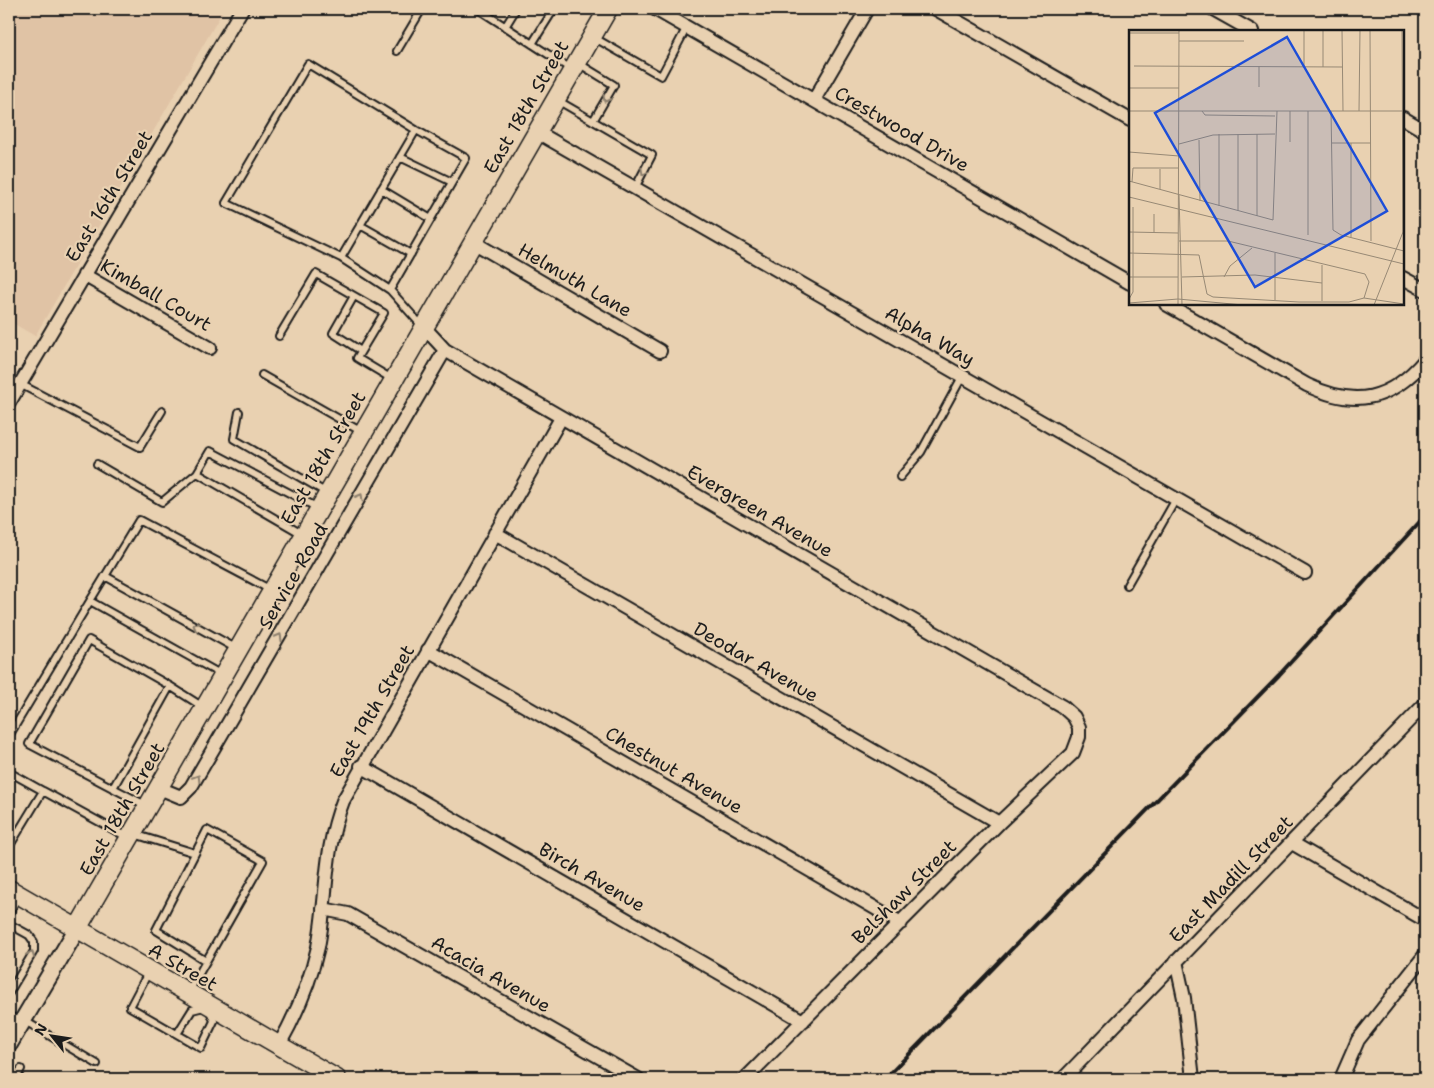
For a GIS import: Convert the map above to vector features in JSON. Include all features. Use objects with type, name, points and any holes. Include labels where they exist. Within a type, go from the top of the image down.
[{"type":"main road","name":"East 18th Street","points":[[77,929],[423,326],[608,9]]},
{"type":"main road","name":"A Street","points":[[14,892],[208,1006],[338,1079]]},
{"type":"street","name":"East 16th Street","points":[[9,403],[242,9]]},
{"type":"street","name":"Crestwood Drive","points":[[655,9],[1129,282]]},
{"type":"street","points":[[814,100],[867,9]]},
{"type":"street","points":[[936,9],[1129,119]]},
{"type":"street","points":[[1213,9],[1250,30]]},
{"type":"street","points":[[1404,119],[1425,131]]},
{"type":"street","name":"Alpha Way","points":[[537,132],[1305,573]]},
{"type":"street","name":"Helmuth Lane","points":[[472,242],[660,351]]},
{"type":"street","name":"Kimball Court","points":[[84,275],[210,348]]},
{"type":"street","points":[[1404,279],[1425,290]]},
{"type":"street","points":[[1168,305],[1308,386],[1330,396],[1358,400],[1380,394],[1416,371],[1425,360]]},
{"type":"street","name":"Evergreen Avenue","points":[[423,326],[445,350],[1063,707],[1074,717],[1078,727]]},
{"type":"street","name":"Service Road","points":[[159,788],[181,797],[191,787],[445,350]]},
{"type":"street","name":"East 19th Street","points":[[279,1045],[297,1013],[309,983],[318,945],[328,852],[333,826],[361,766],[561,418]]},
{"type":"street","name":"Deodar Avenue","points":[[494,533],[999,823]]},
{"type":"street","name":"Chestnut Avenue","points":[[428,650],[901,923]]},
{"type":"street","name":"East Madill Street","points":[[1063,1079],[1425,704]]},
{"type":"street","name":"Belshaw Street","points":[[745,1079],[999,823],[1073,753],[1079,737],[1078,727]]},
{"type":"street","name":"Birch Avenue","points":[[361,766],[803,1021]]},
{"type":"street","points":[[1292,843],[1425,920]]},
{"type":"street","name":"Acacia Avenue","points":[[323,909],[348,914],[638,1079]]},
{"type":"street","points":[[9,1044],[15,1018],[77,929]]},
{"type":"street","points":[[1341,1079],[1358,1040],[1425,955]]},
{"type":"street","points":[[1176,962],[1184,998],[1193,1079]]},
{"type":"lane","points":[[397,52],[422,9]]},
{"type":"lane","points":[[478,9],[532,44],[614,85],[593,121]]},
{"type":"lane","points":[[505,27],[516,9]]},
{"type":"lane","points":[[532,44],[554,9]]},
{"type":"lane","points":[[592,36],[661,76],[687,27]]},
{"type":"lane","points":[[390,290],[466,158],[416,130],[308,64],[226,203],[341,258],[390,290],[423,326]]},
{"type":"lane","points":[[555,99],[652,155],[635,188]]},
{"type":"lane","points":[[341,258],[416,130]]},
{"type":"lane","points":[[400,157],[452,182]]},
{"type":"lane","points":[[381,190],[431,218]]},
{"type":"lane","points":[[360,225],[411,254]]},
{"type":"lane","points":[[279,336],[316,274],[384,313],[357,358],[393,379]]},
{"type":"lane","points":[[354,296],[333,333],[361,351]]},
{"type":"lane","points":[[262,375],[363,432]]},
{"type":"lane","points":[[900,478],[921,452],[962,377]]},
{"type":"lane","points":[[20,384],[140,447],[162,411]]},
{"type":"lane","points":[[239,412],[234,439],[323,501]]},
{"type":"lane","points":[[97,464],[162,502],[197,473],[210,451],[323,501]]},
{"type":"lane","points":[[197,473],[304,535]]},
{"type":"lane","points":[[1127,585],[1176,499]]},
{"type":"lane","points":[[9,736],[139,520],[272,591]]},
{"type":"lane","points":[[105,576],[238,650]]},
{"type":"lane","points":[[90,601],[223,676]]},
{"type":"lane","points":[[148,807],[29,744],[89,640],[205,708]]},
{"type":"lane","points":[[113,788],[170,686]]},
{"type":"lane","points":[[9,772],[131,836],[195,853]]},
{"type":"lane","points":[[9,847],[43,791]]},
{"type":"lane","points":[[188,994],[263,861],[206,830],[156,930],[206,961]]},
{"type":"lane","points":[[9,913],[14,892]]},
{"type":"lane","points":[[9,924],[29,935],[34,942],[34,950],[9,993]]},
{"type":"lane","points":[[149,971],[130,1007],[201,1048],[214,1021],[208,1006],[192,1010],[177,1034]]},
{"type":"lane","points":[[15,1018],[97,1064]]},
{"type":"lane","points":[[16,1079],[22,1069]]},
{"type":"shaded area","points":[[9,9],[224,9],[35,336],[9,321]]},
{"type":"railway","points":[[885,1079],[1279,675],[1425,516]]}]
